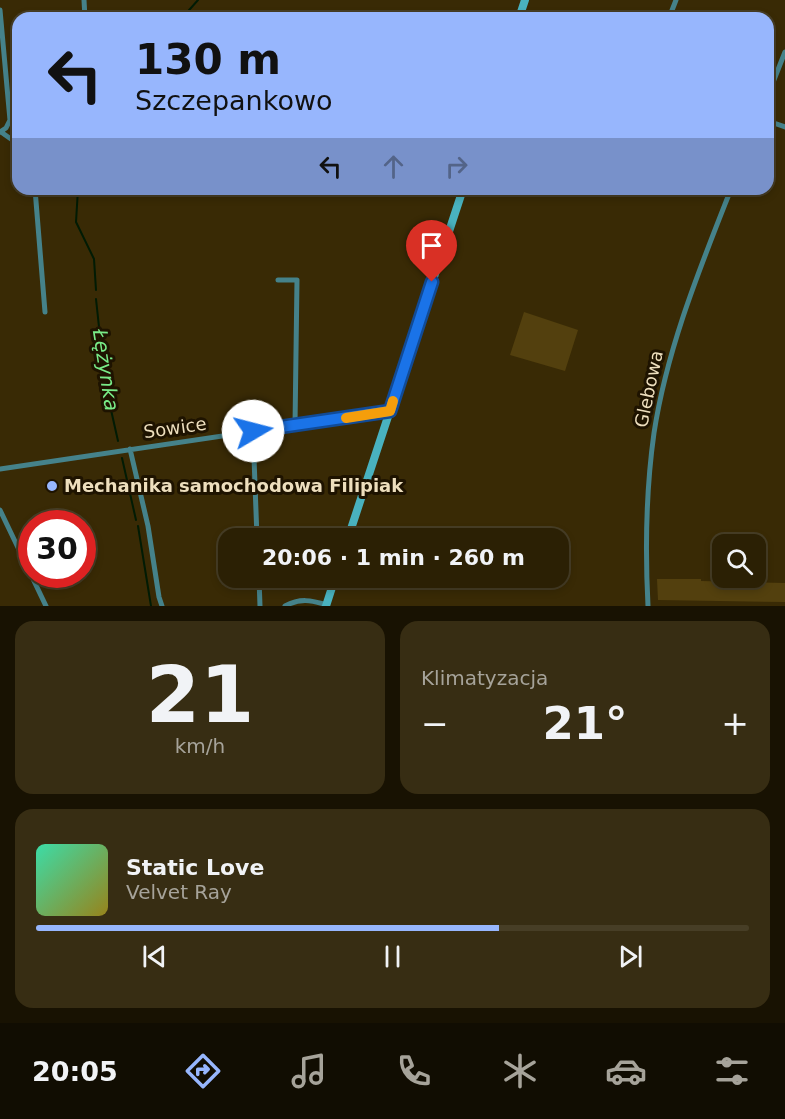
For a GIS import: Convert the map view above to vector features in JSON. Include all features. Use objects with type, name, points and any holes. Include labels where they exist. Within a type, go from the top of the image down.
[{"type":"street","points":[[0,10],[10,114],[8,124],[1,132]]},
{"type":"street","points":[[774,79],[785,52]]},
{"type":"street","points":[[35,195],[45,312]]},
{"type":"street","points":[[351,528],[461,195]]},
{"type":"street","name":"Glebowa","points":[[648,606],[647,504],[657,416],[686,308],[729,195]]},
{"type":"street","points":[[278,280],[297,280],[295,425]]},
{"type":"street","name":"Sowice","points":[[0,469],[390,411]]},
{"type":"street","points":[[253,431],[257,528]]},
{"type":"street","points":[[130,449],[148,526],[162,606]]},
{"type":"street","points":[[0,510],[46,606]]},
{"type":"street","points":[[259,588],[260,606]]},
{"type":"street","points":[[285,606],[294,602],[311,600],[326,605],[332,588]]},
{"type":"shaded area","points":[[524,312],[578,330],[565,371],[510,355]]},
{"type":"shaded area","points":[[657,579],[701,579],[701,581],[712,581],[712,588],[766,588],[766,583],[785,583],[785,602],[658,600]]},
{"type":"waterway","name":"Łężynka","points":[[187,12],[198,0]]},
{"type":"waterway","name":"Łężynka","points":[[78,195],[76,222],[94,259],[96,290]]},
{"type":"waterway","name":"Łężynka","points":[[96,299],[105,383],[118,441]]},
{"type":"waterway","name":"Łężynka","points":[[122,458],[136,520]]},
{"type":"waterway","name":"Łężynka","points":[[138,526],[151,606]]},
{"type":"slow traffic","points":[[346,418],[390,411],[393,401]]},
{"type":"place","name":"Mechanika samochodowa Filipiak","points":[[52,486]]},
{"type":"route","points":[[253,431],[390,411],[432,282]]}]
